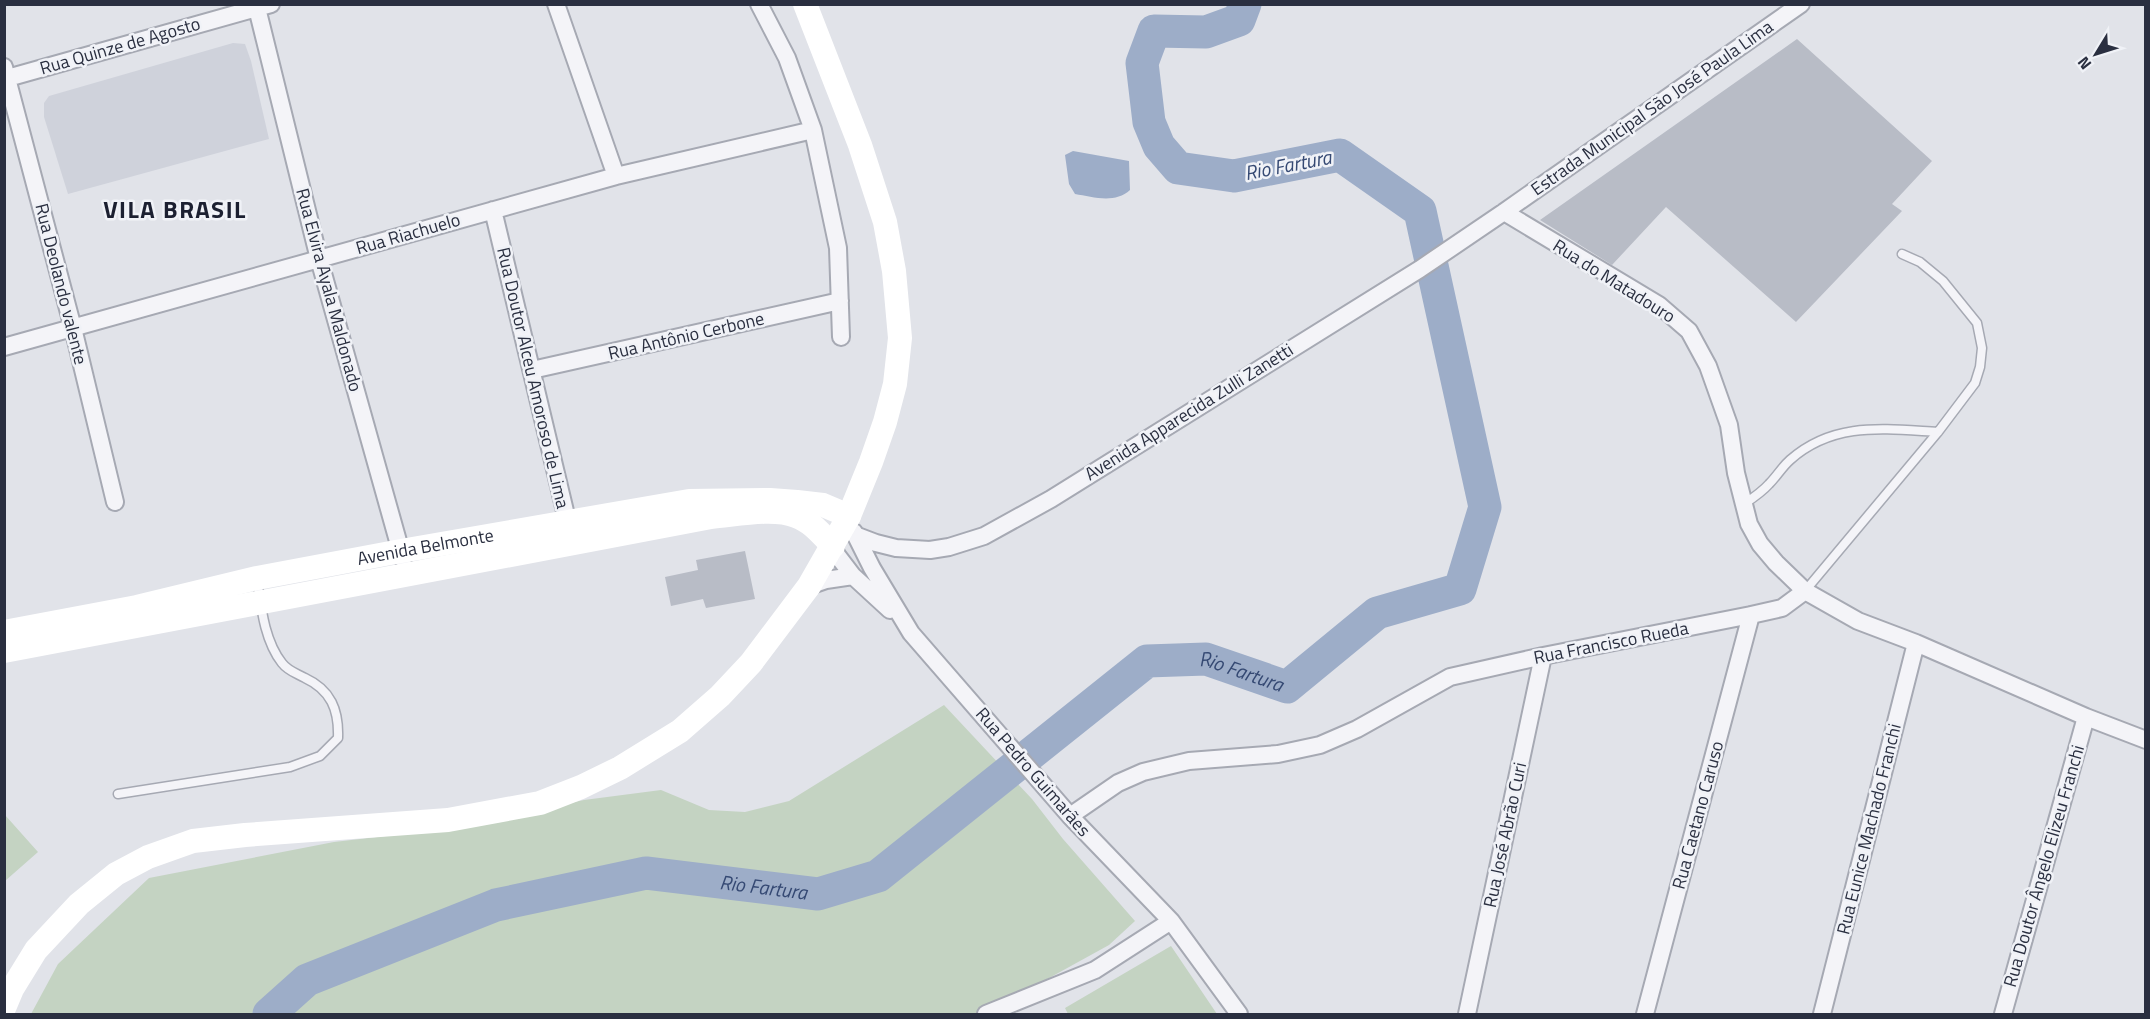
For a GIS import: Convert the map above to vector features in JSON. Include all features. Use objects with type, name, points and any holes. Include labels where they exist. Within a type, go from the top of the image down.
[{"type":"main road","points":[[771,636],[827,540],[878,444],[895,384],[900,338],[894,271],[885,222],[860,145],[805,4]]},
{"type":"main road","name":"Avenida Belmonte","points":[[4,651],[408,575],[571,534],[689,501],[770,500],[841,513]]},
{"type":"main road","name":"Avenida Belmonte","points":[[4,632],[137,607],[257,578],[401,551],[756,513],[782,513],[796,516],[811,524],[827,540]]},
{"type":"main road","points":[[4,1008],[12,989],[36,950],[79,904],[116,874],[148,857],[193,841],[448,820],[540,803],[621,768],[680,731],[720,696],[750,663],[808,586],[827,540]]},
{"type":"street","points":[[556,4],[616,176]]},
{"type":"street","points":[[759,4],[787,58],[813,130],[838,248],[841,337]]},
{"type":"street","name":"Estrada Municipal São José Paula Lima","points":[[1504,212],[1801,4]]},
{"type":"street","name":"Rua Quinze de Agosto","points":[[5,74],[261,6]]},
{"type":"street","name":"Rua Elvira Ayala Maldonado","points":[[261,6],[319,259],[408,575]]},
{"type":"street","name":"Rua Deolando valente","points":[[5,74],[73,328],[115,502]]},
{"type":"street","name":"Rua Riachuelo","points":[[4,347],[616,176],[813,130]]},
{"type":"street","name":"Rua Doutor Alceu Amoroso de Lima","points":[[493,210],[571,534]]},
{"type":"street","name":"Avenida Apparecida Zulli Zanetti","points":[[841,513],[876,543],[896,548],[930,550],[949,547],[984,536],[1051,499],[1420,269],[1504,212]]},
{"type":"street","name":"Rua do Matadouro","points":[[1504,212],[1659,305],[1689,331],[1708,366],[1729,425],[1736,473],[1749,524],[1760,544],[1805,591]]},
{"type":"street","name":"Rua Antônio Cerbone","points":[[532,370],[840,302]]},
{"type":"street","name":"Rua Pedro Guimarães","points":[[841,513],[910,633],[1070,816],[1171,921],[1239,1014]]},
{"type":"street","points":[[827,540],[853,576],[885,605],[910,633]]},
{"type":"street","points":[[853,576],[851,567],[853,563],[864,555],[896,548]]},
{"type":"street","points":[[808,586],[826,580],[853,576]]},
{"type":"street","points":[[1805,591],[1858,621],[1916,643],[2086,717],[2145,740]]},
{"type":"street","name":"Rua Francisco Rueda","points":[[1070,816],[1118,783],[1143,772],[1189,761],[1278,754],[1320,745],[1357,729],[1450,677],[1782,608],[1805,591]]},
{"type":"street","name":"Rua Caetano Caruso","points":[[1645,1014],[1750,615]]},
{"type":"street","name":"Rua Eunice Machado Franchi","points":[[1822,1014],[1916,643]]},
{"type":"street","name":"Rua José Abrão Curi","points":[[1467,1014],[1543,656]]},
{"type":"street","name":"Rua Doutor Ângelo Elizeu Franchi","points":[[2003,1014],[2086,717]]},
{"type":"street","points":[[986,1014],[1095,970],[1171,921]]},
{"type":"lane","points":[[1805,591],[1938,432],[1975,383],[1980,367],[1982,348],[1977,323],[1943,281],[1920,262],[1902,254]]},
{"type":"lane","points":[[1744,504],[1767,487],[1789,460],[1813,442],[1841,433],[1874,428],[1938,432]]},
{"type":"lane","points":[[118,794],[290,767],[320,756],[338,738],[339,719],[332,701],[319,686],[292,673],[276,655],[261,604],[257,578]]},
{"type":"shaded area","points":[[233,43],[245,44],[269,139],[68,194],[44,117],[44,103],[49,96]]},
{"type":"green space","points":[[944,705],[1032,799],[1063,839],[1135,921],[1109,945],[984,1014],[31,1014],[58,964],[149,878],[334,842],[447,829],[584,800],[661,790],[709,810],[745,812],[789,801]]},
{"type":"green space","points":[[5,815],[38,852],[4,881]]},
{"type":"green space","points":[[1171,946],[1217,1014],[1068,1014],[1065,1008]]},
{"type":"water","points":[[1073,151],[1129,161],[1130,190],[1111,198],[1075,194],[1069,184],[1065,155]]},
{"type":"building","points":[[1797,39],[1932,161],[1892,204],[1902,211],[1796,322],[1666,207],[1612,265],[1540,220]]},
{"type":"building","points":[[745,551],[755,599],[706,608],[703,599],[671,606],[665,577],[698,570],[696,560]]},
{"type":"waterway","name":"Rio Fartura","points":[[269,1014],[307,980],[496,905],[646,873],[818,894],[878,876],[1147,661],[1206,659],[1287,687],[1377,613],[1460,589],[1485,507],[1420,211],[1340,155],[1234,176],[1178,168],[1159,146],[1149,122],[1142,63],[1154,31],[1206,32],[1239,20],[1245,4]]},
{"type":"district","name":"VILA BRASIL","points":[[175,210]]}]
